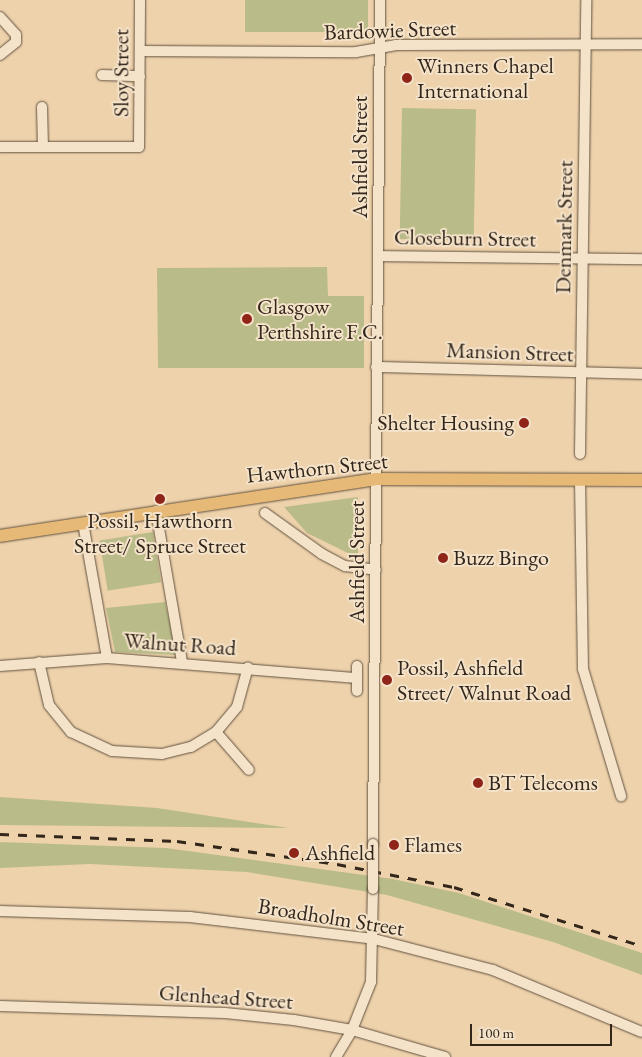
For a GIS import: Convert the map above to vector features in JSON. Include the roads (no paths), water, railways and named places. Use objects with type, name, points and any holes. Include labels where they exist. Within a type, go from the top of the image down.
[{"type":"main road","name":"Hawthorn Street","points":[[0,536],[376,479],[642,480]]},
{"type":"street","name":"Sloy Street","points":[[43,147],[139,147],[140,0]]},
{"type":"street","name":"Ashfield Street","points":[[336,1057],[352,1030],[371,982],[374,939],[376,367],[383,45],[380,0]]},
{"type":"street","name":"Denmark Street","points":[[580,454],[586,0]]},
{"type":"street","points":[[0,17],[16,35],[16,42],[0,55]]},
{"type":"street","name":"Bardowie Street","points":[[140,51],[356,52],[383,45],[642,44]]},
{"type":"street","points":[[102,75],[140,76]]},
{"type":"street","points":[[0,147],[43,147],[42,107]]},
{"type":"street","name":"Closeburn Street","points":[[378,256],[642,258]]},
{"type":"street","name":"Mansion Street","points":[[376,367],[642,374]]},
{"type":"street","points":[[580,480],[583,669],[621,796]]},
{"type":"street","points":[[156,511],[182,661]]},
{"type":"street","points":[[265,513],[322,554],[346,566],[376,570]]},
{"type":"street","points":[[82,523],[107,658]]},
{"type":"street","name":"Walnut Road","points":[[0,666],[107,658],[182,661],[357,678]]},
{"type":"street","points":[[39,662],[43,690],[59,720],[96,746],[162,754],[192,748],[216,732],[237,707],[248,667]]},
{"type":"street","points":[[357,666],[357,690]]},
{"type":"street","points":[[216,732],[249,770]]},
{"type":"street","name":"Broadholm Street","points":[[0,911],[190,917],[374,939],[492,970],[642,1032]]},
{"type":"street","name":"Glenhead Street","points":[[0,1006],[225,1013],[352,1030],[445,1057]]},
{"type":"railway","points":[[0,834],[177,841],[337,864],[454,887],[642,946]]},
{"type":"place","name":"Winners Chapel International","points":[[407,78]]},
{"type":"place","name":"Glasgow Perthshire F.C.","points":[[247,319]]},
{"type":"place","name":"Shelter Housing","points":[[524,423]]},
{"type":"place","name":"Possil, Hawthorn Street/ Spruce Street","points":[[160,499]]},
{"type":"place","name":"Buzz Bingo","points":[[443,558]]},
{"type":"place","name":"Possil, Ashfield Street/ Walnut Road","points":[[387,680]]},
{"type":"place","name":"BT Telecoms","points":[[478,783]]},
{"type":"place","name":"Flames","points":[[394,845]]},
{"type":"place","name":"Ashfield","points":[[294,853]]}]
